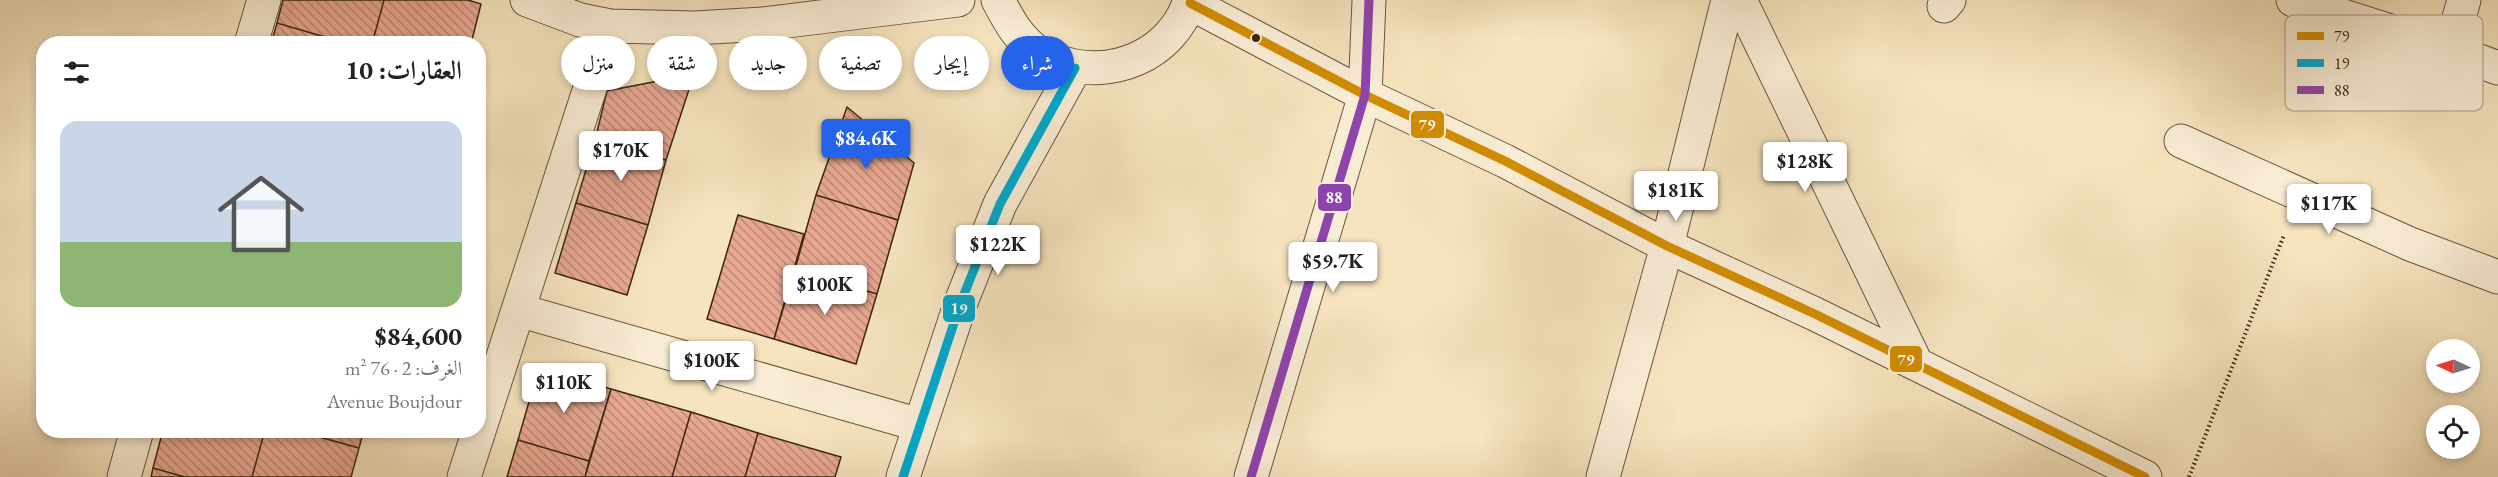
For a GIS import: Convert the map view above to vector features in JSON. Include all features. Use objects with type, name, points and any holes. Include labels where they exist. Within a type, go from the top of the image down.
[{"type":"street","points":[[253,36],[264,0]]},
{"type":"street","points":[[527,0],[580,20],[610,26],[695,28],[740,26],[845,7],[958,0]]},
{"type":"street","points":[[998,0],[1013,29],[1040,54],[1075,68],[1104,69],[1132,62],[1156,49],[1176,28],[1190,1],[1365,95],[1505,161],[1667,246],[1916,363],[2145,477]]},
{"type":"street","points":[[1251,477],[1365,95],[1369,0]]},
{"type":"street","points":[[1603,477],[1667,246],[1728,0]]},
{"type":"street","points":[[1740,0],[1916,363]]},
{"type":"street","points":[[2293,0],[2340,15]]},
{"type":"street","points":[[2460,15],[2464,0]]},
{"type":"street","points":[[486,409],[610,26]]},
{"type":"street","points":[[2483,62],[2498,68]]},
{"type":"street","points":[[903,477],[961,302],[1000,204],[1075,68]]},
{"type":"street","points":[[2181,141],[2410,244],[2498,277]]},
{"type":"street","points":[[518,310],[920,424]]},
{"type":"street","points":[[124,477],[135,438]]},
{"type":"street","points":[[464,477],[477,438]]},
{"type":"path","points":[[2189,477],[2300,193]]},
{"type":"building","points":[[283,0],[384,0],[374,36],[322,36],[277,23]]},
{"type":"building","points":[[384,0],[468,0],[481,4],[473,36],[374,36]]},
{"type":"building","points":[[277,23],[322,36],[273,36]]},
{"type":"building","points":[[647,83],[647,90],[689,90],[666,160],[595,140],[607,91],[635,90],[635,86]]},
{"type":"building","points":[[847,107],[914,163],[898,220],[816,195]]},
{"type":"building","points":[[595,140],[666,160],[648,225],[576,203]]},
{"type":"building","points":[[816,195],[898,220],[877,294],[795,269]]},
{"type":"building","points":[[576,203],[648,225],[627,295],[555,273]]},
{"type":"building","points":[[738,215],[804,234],[774,339],[707,319]]},
{"type":"building","points":[[795,269],[877,294],[856,364],[774,339]]},
{"type":"building","points":[[539,367],[611,389],[589,461],[518,440]]},
{"type":"building","points":[[611,389],[691,412],[672,477],[585,477]]},
{"type":"building","points":[[691,412],[758,433],[745,477],[672,477]]},
{"type":"building","points":[[758,433],[841,457],[835,477],[745,477]]},
{"type":"building","points":[[161,438],[263,438],[252,477],[185,477],[153,468]]},
{"type":"building","points":[[263,438],[323,438],[359,448],[351,477],[252,477]]},
{"type":"building","points":[[323,438],[362,438],[359,448]]},
{"type":"building","points":[[518,440],[589,461],[585,477],[507,477]]},
{"type":"building","points":[[153,468],[185,477],[151,477]]},
{"type":"transit line","name":"88","points":[[1251,477],[1365,95],[1369,0]]},
{"type":"transit line","name":"79","points":[[1190,3],[1365,95],[1505,161],[1667,246],[1815,314],[2145,477]]},
{"type":"transit line","name":"19","points":[[903,477],[961,302],[1000,204],[1075,68]]}]
